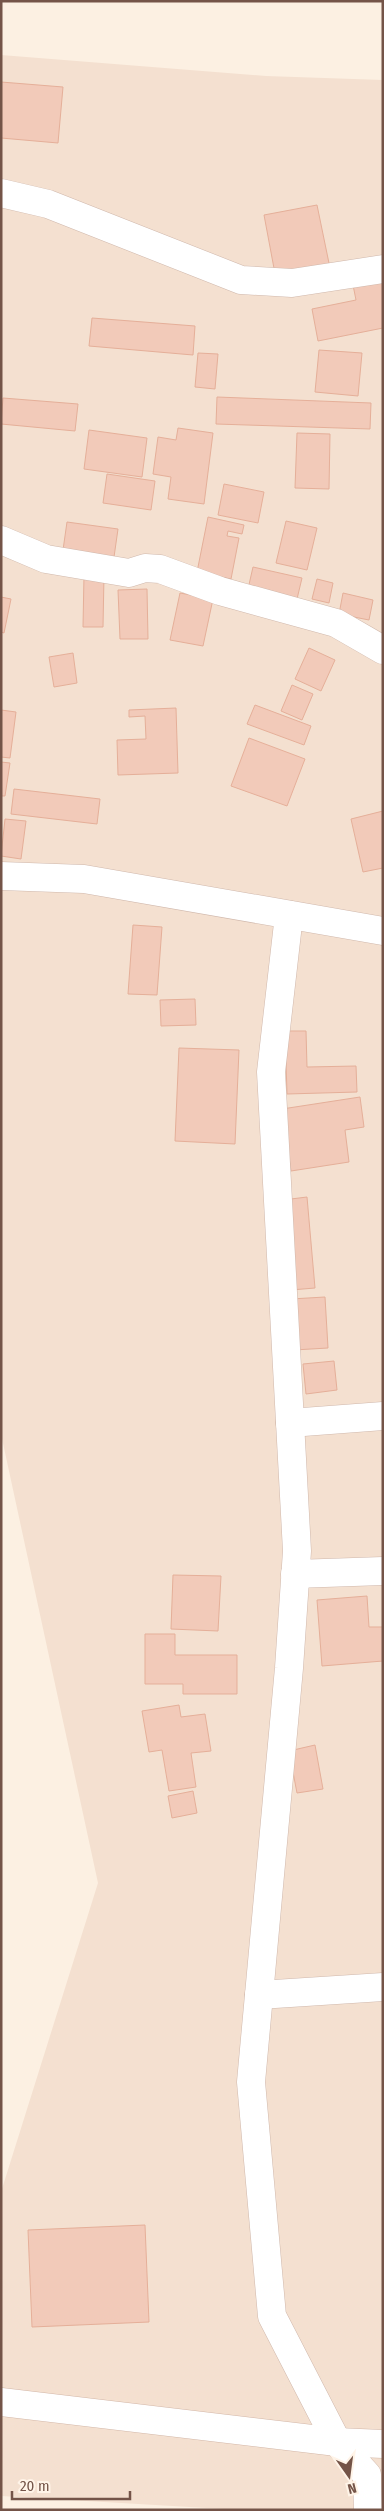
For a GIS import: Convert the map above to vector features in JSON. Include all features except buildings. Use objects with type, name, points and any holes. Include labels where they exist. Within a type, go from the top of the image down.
[{"type":"street","points":[[1,193],[48,204],[241,280],[292,283],[383,268]]},
{"type":"street","points":[[1,540],[46,559],[130,573],[145,568],[160,569],[220,591],[336,623],[383,650]]},
{"type":"street","points":[[1,876],[84,879],[383,931]]},
{"type":"street","points":[[290,915],[271,1072],[297,1551],[289,1668],[252,2082],[272,2316],[337,2442],[367,2475],[368,2510]]},
{"type":"street","points":[[290,1423],[383,1416]]},
{"type":"street","points":[[295,1574],[383,1571]]},
{"type":"street","points":[[259,1995],[383,1987]]},
{"type":"street","points":[[1,2402],[337,2442],[383,2444]]},
{"type":"shaded area","points":[[1,55],[266,76],[383,80],[383,2510],[241,2510],[1,2496],[1,2192],[98,1883],[1,1434]]}]
